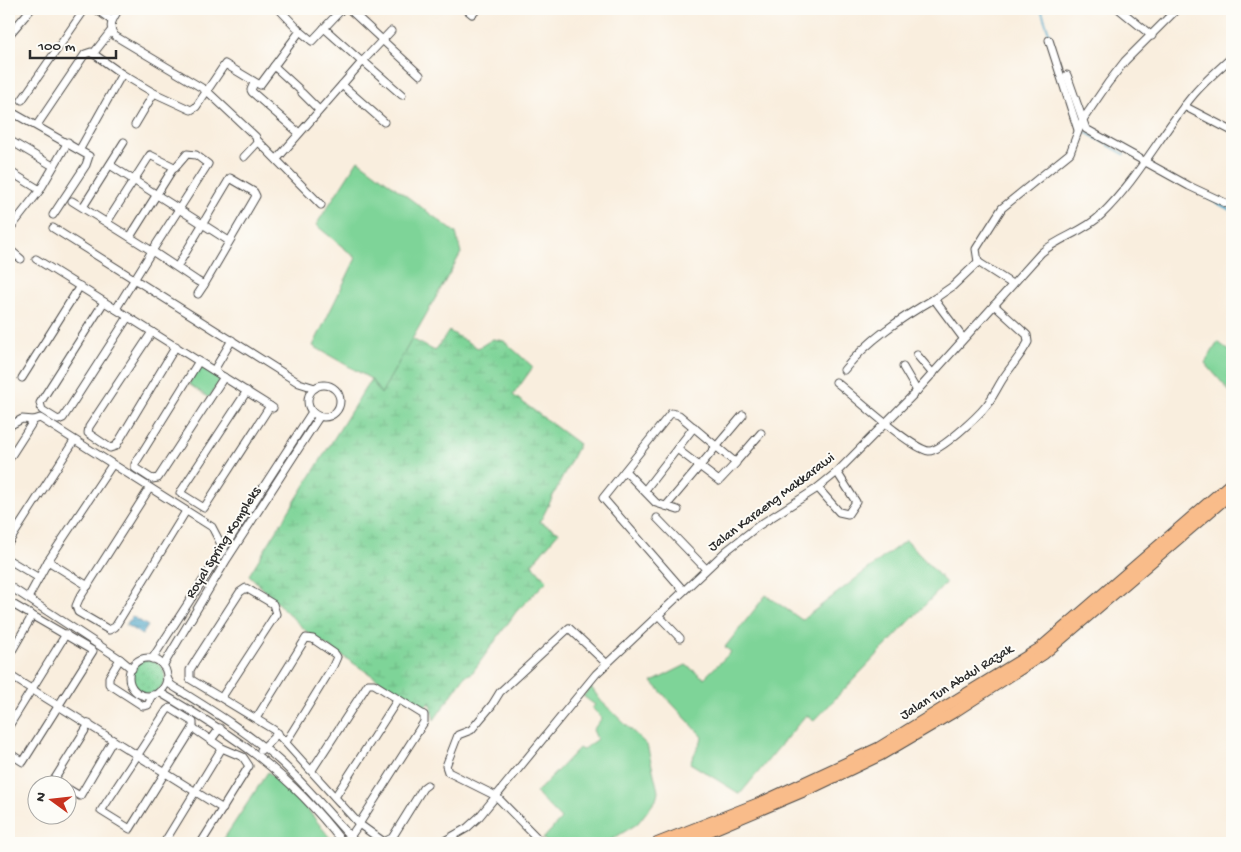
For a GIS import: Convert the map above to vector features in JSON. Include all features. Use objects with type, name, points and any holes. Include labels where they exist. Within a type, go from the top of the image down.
[{"type":"main road","name":"Jalan Tun Abdul Razak","points":[[682,843],[777,804],[938,722],[1044,654],[1230,489]]},
{"type":"main road","name":"Jalan Tun Abdul Razak","points":[[657,843],[764,801],[880,751]]},
{"type":"street","points":[[9,35],[31,9]]},
{"type":"street","points":[[22,100],[85,9]]},
{"type":"street","points":[[96,9],[112,20]]},
{"type":"street","points":[[93,54],[111,31],[112,20],[119,9]]},
{"type":"street","points":[[279,9],[300,31],[312,40],[342,9]]},
{"type":"street","points":[[349,9],[420,75]]},
{"type":"street","points":[[466,9],[472,14],[478,9]]},
{"type":"street","points":[[1119,9],[1152,36]]},
{"type":"street","points":[[1012,284],[978,262],[976,249],[1002,208],[1061,162],[1073,148],[1080,126],[1119,69],[1177,9]]},
{"type":"street","points":[[324,28],[402,95]]},
{"type":"street","points":[[111,31],[121,41],[207,91],[232,113],[321,205]]},
{"type":"street","points":[[37,126],[86,52],[93,54],[154,93],[192,110],[225,64],[254,83],[262,83],[300,31]]},
{"type":"street","points":[[277,158],[391,31]]},
{"type":"street","points":[[1049,40],[1080,126],[1143,163],[1232,206]]},
{"type":"street","points":[[1230,59],[1232,69]]},
{"type":"street","name":"Jalan Karaeng Makkarawi","points":[[441,843],[467,828],[496,796],[576,696],[683,590],[758,526],[818,488],[837,472],[917,392],[963,338],[1050,245],[1086,226],[1102,214],[1123,191],[1198,89],[1230,59]]},
{"type":"street","points":[[274,66],[319,110]]},
{"type":"street","points":[[80,149],[122,74]]},
{"type":"street","points":[[1066,75],[1080,126]]},
{"type":"street","points":[[254,83],[252,92],[299,133]]},
{"type":"street","points":[[342,85],[384,122]]},
{"type":"street","points":[[135,125],[154,93]]},
{"type":"street","points":[[1184,106],[1232,131]]},
{"type":"street","points":[[15,114],[68,142],[89,156],[53,215]]},
{"type":"street","points":[[9,140],[53,166]]},
{"type":"street","points":[[244,158],[258,141]]},
{"type":"street","points":[[9,230],[40,190],[68,142]]},
{"type":"street","points":[[83,207],[124,142]]},
{"type":"street","points":[[116,309],[208,164],[196,156],[186,154],[130,237]]},
{"type":"street","points":[[107,222],[150,155],[175,168]]},
{"type":"street","points":[[110,165],[229,241]]},
{"type":"street","points":[[9,171],[40,190]]},
{"type":"street","points":[[177,267],[230,178],[254,192],[256,196],[198,294]]},
{"type":"street","points":[[72,200],[204,285]]},
{"type":"street","points":[[52,228],[299,383],[315,388]]},
{"type":"street","points":[[9,249],[21,259]]},
{"type":"street","points":[[36,258],[104,302],[176,346],[224,377],[247,391],[272,407],[204,508],[180,493],[247,391]]},
{"type":"street","points":[[844,370],[856,355],[874,340],[902,318],[953,286],[978,262]]},
{"type":"street","points":[[22,378],[80,286]]},
{"type":"street","points":[[934,299],[963,338]]},
{"type":"street","points":[[104,302],[40,403],[42,410],[54,418],[63,418],[128,317]]},
{"type":"street","points":[[836,382],[864,403],[885,424],[918,446],[932,451],[980,412],[1028,340],[1027,335],[994,305]]},
{"type":"street","points":[[152,332],[89,427],[88,433],[110,448],[116,446],[176,346]]},
{"type":"street","points":[[214,370],[232,340]]},
{"type":"street","points":[[917,355],[933,374]]},
{"type":"street","points":[[199,361],[134,464],[135,468],[152,479],[158,478],[224,377]]},
{"type":"street","points":[[903,367],[917,392]]},
{"type":"street","points":[[299,383],[309,396]]},
{"type":"street","points":[[324,385],[331,387],[340,398],[339,408],[335,414],[326,418],[315,414],[308,404],[309,396],[315,388],[324,385]]},
{"type":"street","points":[[683,590],[604,500],[608,490],[671,413],[679,415],[736,462]]},
{"type":"street","name":"Royal Spring Kompleks","points":[[152,659],[299,431],[315,414]]},
{"type":"street","name":"Royal Spring Kompleks","points":[[163,666],[227,559],[308,435],[315,414]]},
{"type":"street","points":[[666,506],[743,414]]},
{"type":"street","points":[[9,426],[22,420],[40,418],[149,489],[212,527],[226,552],[227,559]]},
{"type":"street","points":[[9,459],[34,420]]},
{"type":"street","points":[[645,490],[694,427]]},
{"type":"street","points":[[677,449],[719,482],[761,433]]},
{"type":"street","points":[[9,542],[74,441]]},
{"type":"street","points":[[20,609],[48,561],[112,465]]},
{"type":"street","points":[[625,471],[656,502],[678,510]]},
{"type":"street","points":[[818,488],[839,512],[848,514],[856,501],[837,472]]},
{"type":"street","points":[[149,489],[77,603],[78,612],[109,630],[112,629],[186,511]]},
{"type":"street","points":[[657,518],[706,569]]},
{"type":"street","points":[[9,560],[39,578]]},
{"type":"street","points":[[48,561],[88,586]]},
{"type":"street","points":[[9,586],[120,659],[132,669]]},
{"type":"street","points":[[222,697],[276,614],[275,607],[246,588],[230,607],[196,660],[189,674],[190,678],[222,697],[257,717],[278,733],[365,831],[387,842],[392,838],[422,788],[427,785]]},
{"type":"street","points":[[9,753],[23,762],[93,653],[92,649],[10,603],[19,593]]},
{"type":"street","points":[[658,615],[680,638]]},
{"type":"street","points":[[9,656],[32,616]]},
{"type":"street","points":[[542,843],[496,796],[448,772],[446,766],[458,735],[471,730],[492,705],[500,692],[568,628],[607,664]]},
{"type":"street","points":[[9,726],[66,634]]},
{"type":"street","points":[[257,717],[306,638],[313,639],[335,654],[337,657],[333,666],[286,742]]},
{"type":"street","points":[[120,659],[109,677],[109,684],[143,706],[148,704],[167,678]]},
{"type":"street","points":[[312,770],[368,684],[374,684],[424,715],[425,718],[359,824],[350,837],[343,842],[302,795],[258,754],[210,722],[156,694],[142,695],[134,689],[130,679],[132,669],[142,660],[152,659],[163,666],[171,685],[264,747],[317,798],[350,837],[356,843]]},
{"type":"street","points":[[9,675],[223,809]]},
{"type":"street","points":[[336,797],[398,698]]},
{"type":"street","points":[[193,728],[130,829],[101,811],[169,708],[191,721],[193,728],[222,748],[243,757],[249,766],[201,843]]},
{"type":"street","points":[[202,734],[210,722]]},
{"type":"street","points":[[58,774],[89,724]]},
{"type":"street","points":[[212,740],[220,728]]},
{"type":"street","points":[[258,754],[278,733]]},
{"type":"street","points":[[78,795],[80,796],[113,740]]},
{"type":"street","points":[[164,843],[222,748]]},
{"type":"green space","points":[[358,160],[456,233],[461,253],[381,394],[371,379],[313,346],[356,258],[316,225]]},
{"type":"green space","points":[[449,331],[478,348],[493,339],[504,341],[533,367],[513,395],[579,444],[540,522],[559,532],[532,564],[547,581],[516,612],[472,673],[465,676],[434,720],[430,702],[423,709],[309,634],[249,575],[371,379],[381,394],[412,339],[435,351]]},
{"type":"green space","points":[[1218,342],[1232,353],[1232,394],[1205,363]]},
{"type":"green space","points":[[200,365],[221,379],[209,398],[189,384]]},
{"type":"green space","points":[[906,540],[946,583],[814,721],[806,715],[740,794],[690,763],[703,737],[652,682],[686,665],[704,678],[731,652],[725,647],[766,595],[802,620]]},
{"type":"green space","points":[[148,660],[160,665],[165,677],[160,689],[148,694],[136,689],[131,677],[136,665]]},
{"type":"green space","points":[[591,687],[601,701],[647,745],[658,791],[656,800],[637,824],[606,843],[549,843],[543,839],[561,819],[536,793],[579,748],[582,750],[597,739],[593,730],[602,718],[592,708],[595,705],[583,696]]},
{"type":"green space","points":[[268,772],[293,791],[334,843],[221,843]]},
{"type":"water","points":[[132,616],[148,626],[142,635],[126,625]]},
{"type":"waterway","points":[[1041,9],[1051,39]]},
{"type":"waterway","points":[[1085,132],[1124,154]]},
{"type":"waterway","points":[[1208,198],[1232,211]]}]
